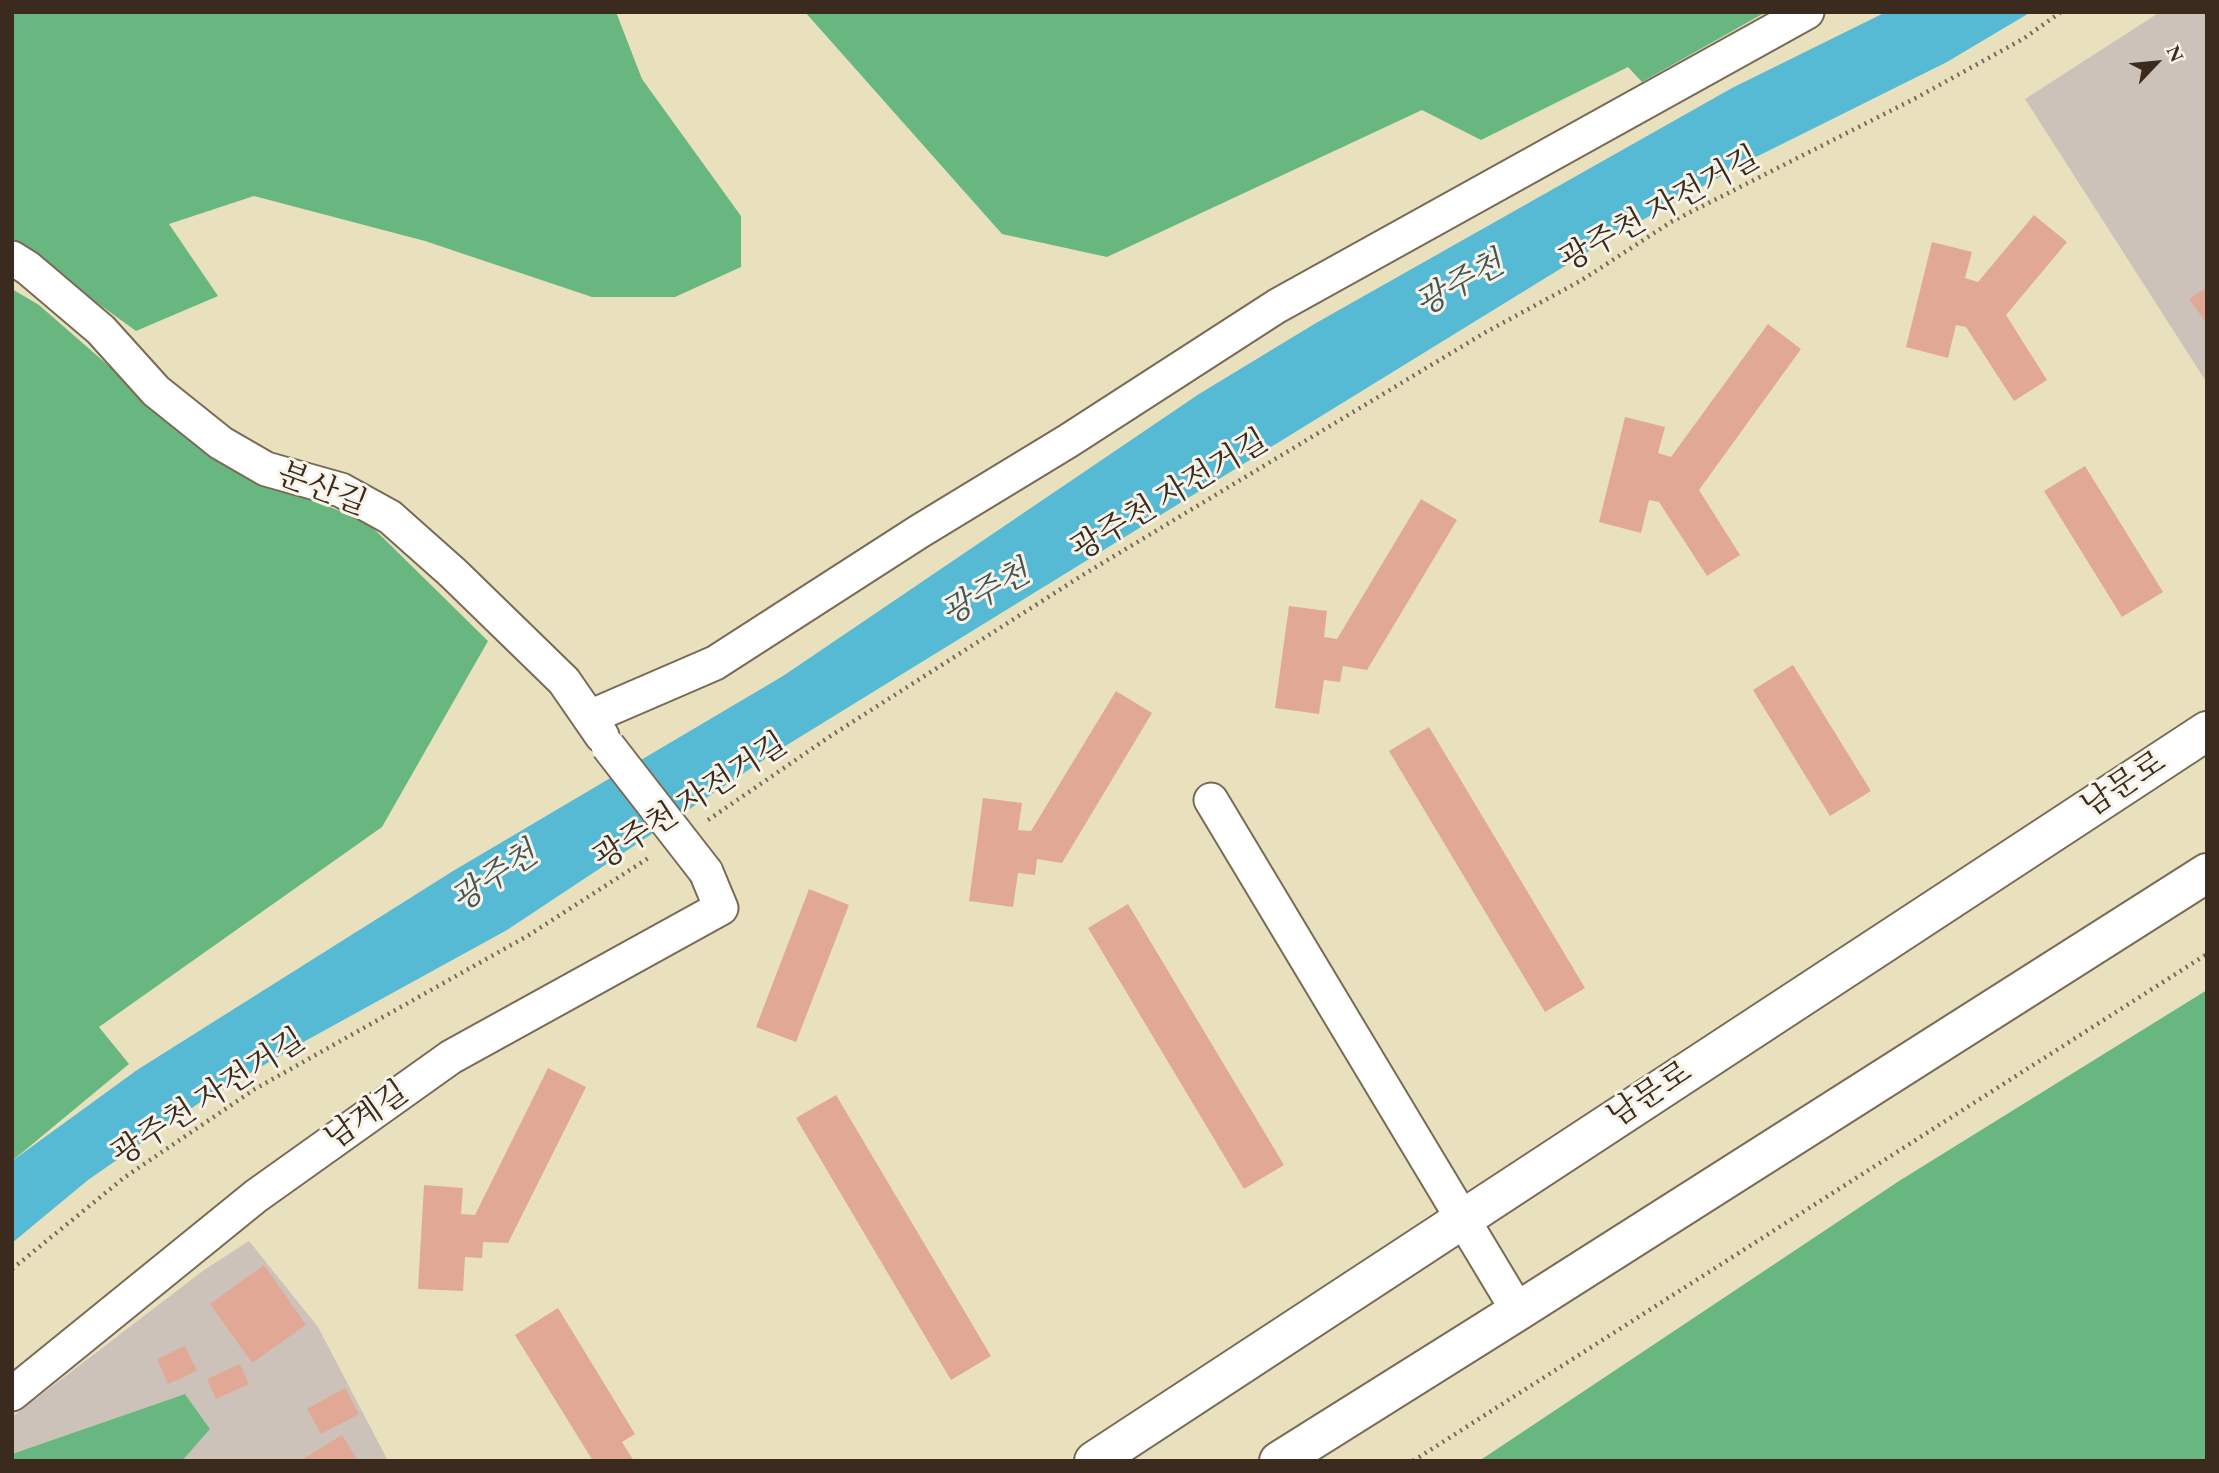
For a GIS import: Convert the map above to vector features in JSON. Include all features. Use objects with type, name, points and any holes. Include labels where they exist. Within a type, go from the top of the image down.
[{"type":"main road","name":"남문로","points":[[1094,1461],[2207,731]]},
{"type":"main road","points":[[1279,1461],[2207,873]]},
{"type":"street","points":[[590,717],[715,663],[1277,306],[1807,12]]},
{"type":"street","name":"분산길","points":[[12,258],[28,268],[101,330],[156,391],[221,443],[266,469],[341,490],[390,517],[453,573],[564,681],[608,746],[706,872]]},
{"type":"street","points":[[1211,800],[1518,1311]]},
{"type":"street","name":"남계길","points":[[12,1394],[256,1195],[451,1057],[721,908],[706,872]]},
{"type":"path","name":"광주천 자전거길","points":[[704,823],[898,692],[1086,573],[1486,332],[1582,280],[1671,222],[1914,99],[2023,39],[2062,12]]},
{"type":"path","name":"광주천 자전거길","points":[[12,1269],[125,1177],[255,1089],[529,935],[660,850]]},
{"type":"path","points":[[1413,1461],[2207,954]]},
{"type":"shaded area","points":[[2160,12],[2207,12],[2207,383],[2025,99]]},
{"type":"shaded area","points":[[249,1241],[318,1327],[388,1461],[182,1461],[210,1429],[185,1394],[12,1454],[12,1417],[204,1270]]},
{"type":"green space","points":[[12,12],[616,12],[642,79],[741,216],[741,267],[675,297],[592,297],[425,241],[254,196],[169,224],[218,296],[136,331],[12,241]]},
{"type":"green space","points":[[805,12],[1766,12],[1642,82],[1628,67],[1481,140],[1422,110],[1107,257],[1002,234]]},
{"type":"green space","points":[[12,289],[39,305],[219,462],[367,522],[488,641],[382,827],[99,1027],[129,1064],[12,1161]]},
{"type":"green space","points":[[2207,990],[2207,1461],[1479,1461],[1899,1181]]},
{"type":"green space","points":[[185,1394],[210,1429],[182,1461],[12,1461],[12,1454]]},
{"type":"water","name":"광주천","points":[[1886,12],[2031,12],[1947,62],[1750,160],[1612,237],[774,753],[507,930],[202,1101],[88,1180],[12,1243],[12,1161],[137,1070],[453,871],[783,676],[1199,394],[1316,323],[1732,88]]},
{"type":"building","points":[[2034,215],[2067,242],[2006,315],[2047,380],[2014,401],[1966,327],[1956,325],[1948,358],[1906,347],[1932,242],[1972,252],[1965,278],[1978,282]]},
{"type":"building","points":[[2207,287],[2207,324],[2189,299]]},
{"type":"building","points":[[1768,324],[1801,349],[1699,490],[1740,555],[1707,576],[1659,502],[1649,500],[1641,533],[1599,522],[1625,417],[1665,427],[1658,453],[1671,457]]},
{"type":"building","points":[[2085,466],[2163,592],[2122,617],[2044,491]]},
{"type":"building","points":[[1421,499],[1457,520],[1367,670],[1343,666],[1340,682],[1324,680],[1319,714],[1275,708],[1289,606],[1327,611],[1324,637],[1337,639]]},
{"type":"building","points":[[1793,665],[1871,791],[1830,816],[1753,690]]},
{"type":"building","points":[[1116,691],[1152,713],[1062,863],[1037,859],[1035,875],[1018,873],[1013,907],[969,901],[983,798],[1022,803],[1018,830],[1031,831]]},
{"type":"building","points":[[1429,727],[1585,988],[1545,1012],[1389,751]]},
{"type":"building","points":[[809,889],[849,905],[796,1042],[756,1027]]},
{"type":"building","points":[[1128,904],[1284,1165],[1244,1189],[1088,928]]},
{"type":"building","points":[[548,1068],[586,1087],[508,1243],[483,1242],[482,1258],[465,1257],[463,1291],[418,1289],[424,1185],[463,1188],[461,1214],[475,1215]]},
{"type":"building","points":[[836,1095],[991,1356],[951,1380],[796,1118]]},
{"type":"building","points":[[264,1265],[306,1325],[252,1363],[210,1304]]},
{"type":"building","points":[[558,1308],[635,1434],[622,1442],[634,1461],[593,1461],[515,1335]]},
{"type":"building","points":[[185,1346],[197,1371],[168,1384],[157,1359]]},
{"type":"building","points":[[240,1364],[249,1384],[216,1399],[207,1379]]},
{"type":"building","points":[[345,1388],[359,1414],[321,1434],[307,1409]]},
{"type":"building","points":[[342,1435],[358,1461],[300,1461]]}]
